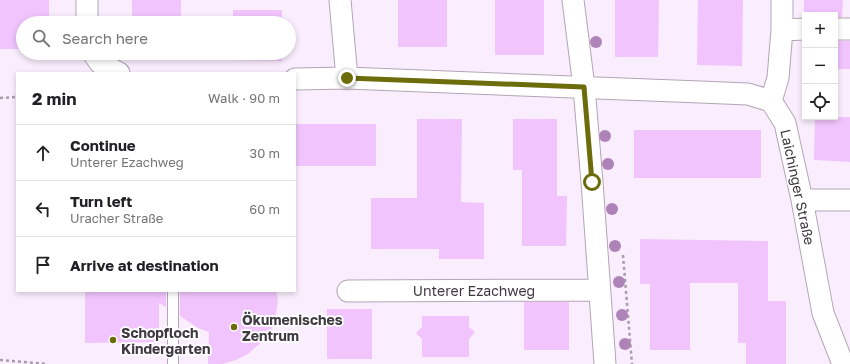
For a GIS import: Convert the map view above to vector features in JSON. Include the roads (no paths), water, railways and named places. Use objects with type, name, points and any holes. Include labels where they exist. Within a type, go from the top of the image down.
[{"type":"street","points":[[87,0],[87,16]]},
{"type":"street","points":[[340,0],[347,78]]},
{"type":"street","points":[[573,0],[584,87],[605,364]]},
{"type":"street","points":[[296,79],[347,78],[748,94],[771,101],[778,78],[782,30],[782,0]]},
{"type":"street","points":[[838,29],[850,29]]},
{"type":"street","points":[[782,30],[802,30]]},
{"type":"street","points":[[98,60],[100,63],[117,72]]},
{"type":"street","name":"Laichinger Straße","points":[[771,101],[785,123],[802,200],[823,313],[841,359],[845,364]]},
{"type":"street","points":[[802,200],[850,200]]},
{"type":"street","name":"Unterer Ezachweg","points":[[348,290],[599,290]]},
{"type":"lane","points":[[173,292],[173,364]]},
{"type":"place","name":"Ökumenisches Zentrum","points":[[234,327]]},
{"type":"place","name":"Schopfloch Kindergarten","points":[[113,340]]}]
